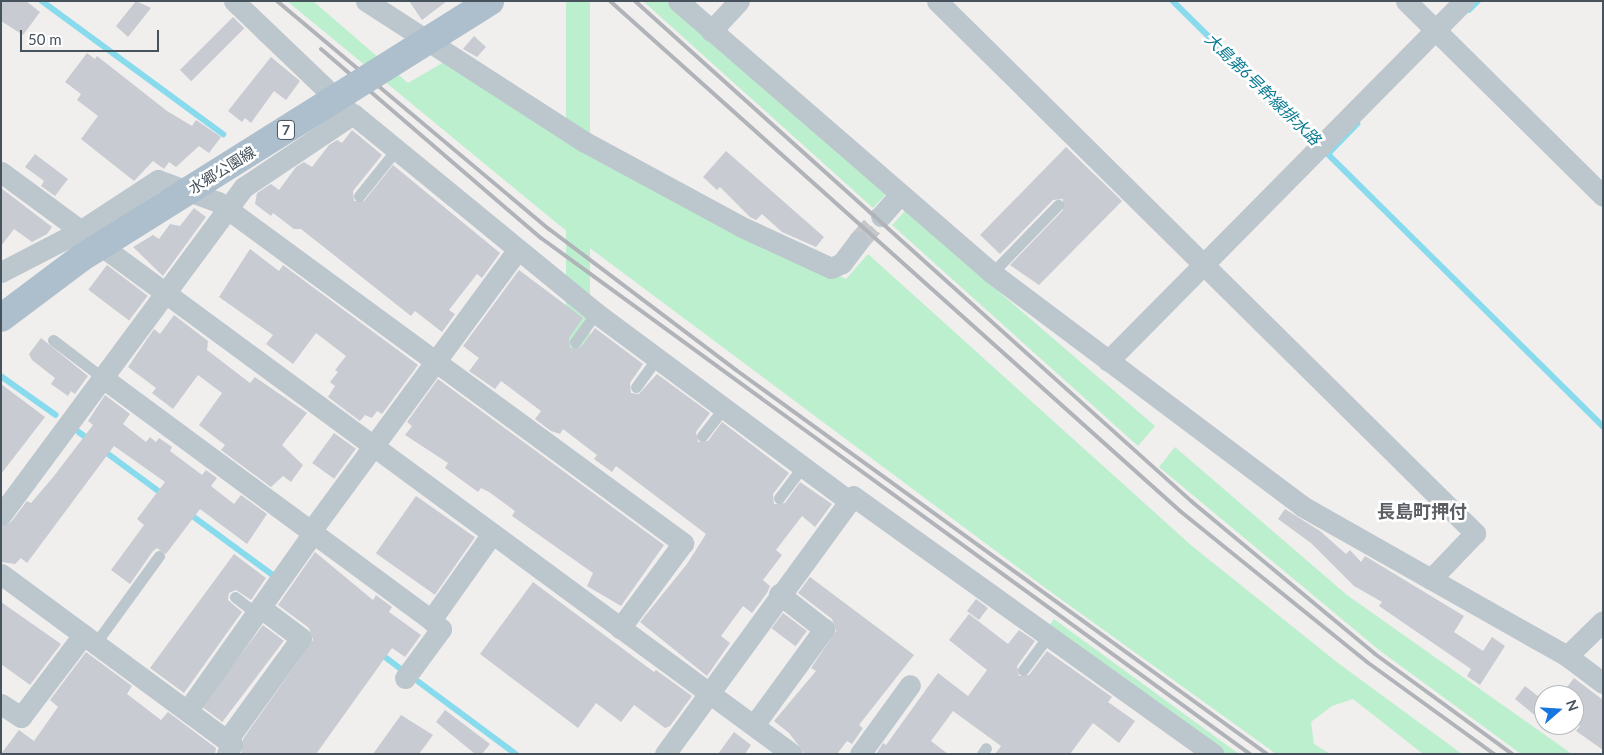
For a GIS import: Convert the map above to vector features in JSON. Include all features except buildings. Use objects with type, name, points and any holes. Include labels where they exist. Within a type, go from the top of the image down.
[{"type":"main road","name":"水郷公園線","points":[[1,300],[80,258],[490,1]]},
{"type":"main road","name":"水郷公園線","points":[[1,318],[80,258]]},
{"type":"street","points":[[234,1],[301,60],[352,114],[517,251],[596,313],[849,501]]},
{"type":"street","points":[[366,1],[585,142],[742,227],[831,268],[842,263],[858,242]]},
{"type":"street","points":[[678,1],[899,195],[992,273],[1302,506],[1567,656],[1603,683]]},
{"type":"street","points":[[711,31],[739,1]]},
{"type":"street","points":[[937,1],[1475,533],[1431,579]]},
{"type":"street","points":[[1406,1],[1603,196]]},
{"type":"street","points":[[1108,361],[1319,148],[1441,35],[1464,1]]},
{"type":"street","points":[[1,515],[244,187],[352,114]]},
{"type":"street","points":[[1,172],[792,754]]},
{"type":"street","points":[[1,272],[80,231],[158,180],[228,209],[683,543],[620,628]]},
{"type":"street","points":[[881,216],[899,195]]},
{"type":"street","points":[[187,710],[259,611],[312,532],[517,251]]},
{"type":"street","points":[[103,378],[441,628],[405,678]]},
{"type":"street","points":[[664,754],[779,594],[853,496],[1214,754]]},
{"type":"street","points":[[431,620],[492,534]]},
{"type":"street","points":[[1,574],[187,710],[227,747],[301,638],[259,611]]},
{"type":"street","points":[[754,725],[824,629],[779,594]]},
{"type":"street","points":[[1567,656],[1603,621]]},
{"type":"street","points":[[1,704],[22,717],[89,640]]},
{"type":"street","points":[[860,754],[910,685]]},
{"type":"lane","points":[[359,196],[396,150]]},
{"type":"lane","points":[[992,273],[1058,205]]},
{"type":"lane","points":[[574,342],[596,313]]},
{"type":"lane","points":[[53,340],[103,378]]},
{"type":"lane","points":[[636,387],[656,358]]},
{"type":"lane","points":[[702,436],[724,408]]},
{"type":"lane","points":[[779,498],[803,466]]},
{"type":"lane","points":[[89,640],[159,556]]},
{"type":"lane","points":[[235,597],[259,611]]},
{"type":"lane","points":[[1023,670],[1049,635]]},
{"type":"green space","points":[[287,1],[313,1],[408,83],[444,62],[648,182],[846,279],[868,254],[1192,546],[1338,663],[1462,754],[1423,754],[1353,699],[1332,706],[1311,722],[1314,744],[1330,754],[1276,754],[1044,587],[559,225]]},
{"type":"green space","points":[[566,1],[590,1],[590,368],[566,368]]},
{"type":"green space","points":[[643,1],[667,1],[887,193],[873,208]]},
{"type":"green space","points":[[905,211],[1155,426],[1138,446],[892,225]]},
{"type":"green space","points":[[1175,447],[1347,595],[1534,727],[1534,735],[1545,735],[1572,754],[1521,754],[1379,650],[1159,467]]},
{"type":"green space","points":[[1054,619],[1239,754],[1226,754],[1049,626]]},
{"type":"waterway","points":[[42,1],[223,134]]},
{"type":"waterway","name":"大島第6号幹線排水路","points":[[1173,1],[1317,143]]},
{"type":"waterway","name":"大島第6号幹線排水路","points":[[1469,10],[1478,1]]},
{"type":"waterway","name":"大島第6号幹線排水路","points":[[1323,149],[1328,154],[1357,124]]},
{"type":"waterway","points":[[1328,154],[1603,426]]},
{"type":"waterway","points":[[1,376],[56,415]]},
{"type":"waterway","points":[[79,432],[90,440]]},
{"type":"waterway","points":[[103,450],[164,495]]},
{"type":"waterway","points":[[190,514],[273,575]]},
{"type":"waterway","points":[[380,653],[400,668]]},
{"type":"waterway","points":[[419,682],[516,754]]},
{"type":"tunnel","points":[[858,242],[881,216]]},
{"type":"railway","points":[[277,1],[549,229],[736,370],[1267,754]]},
{"type":"railway","points":[[610,1],[1180,511],[1367,662],[1494,754]]},
{"type":"railway","points":[[635,1],[1191,501],[1375,654],[1512,754]]},
{"type":"railway","points":[[321,49],[541,238],[1250,754]]},
{"type":"district","name":"長島町押付","points":[[1422,511]]}]
